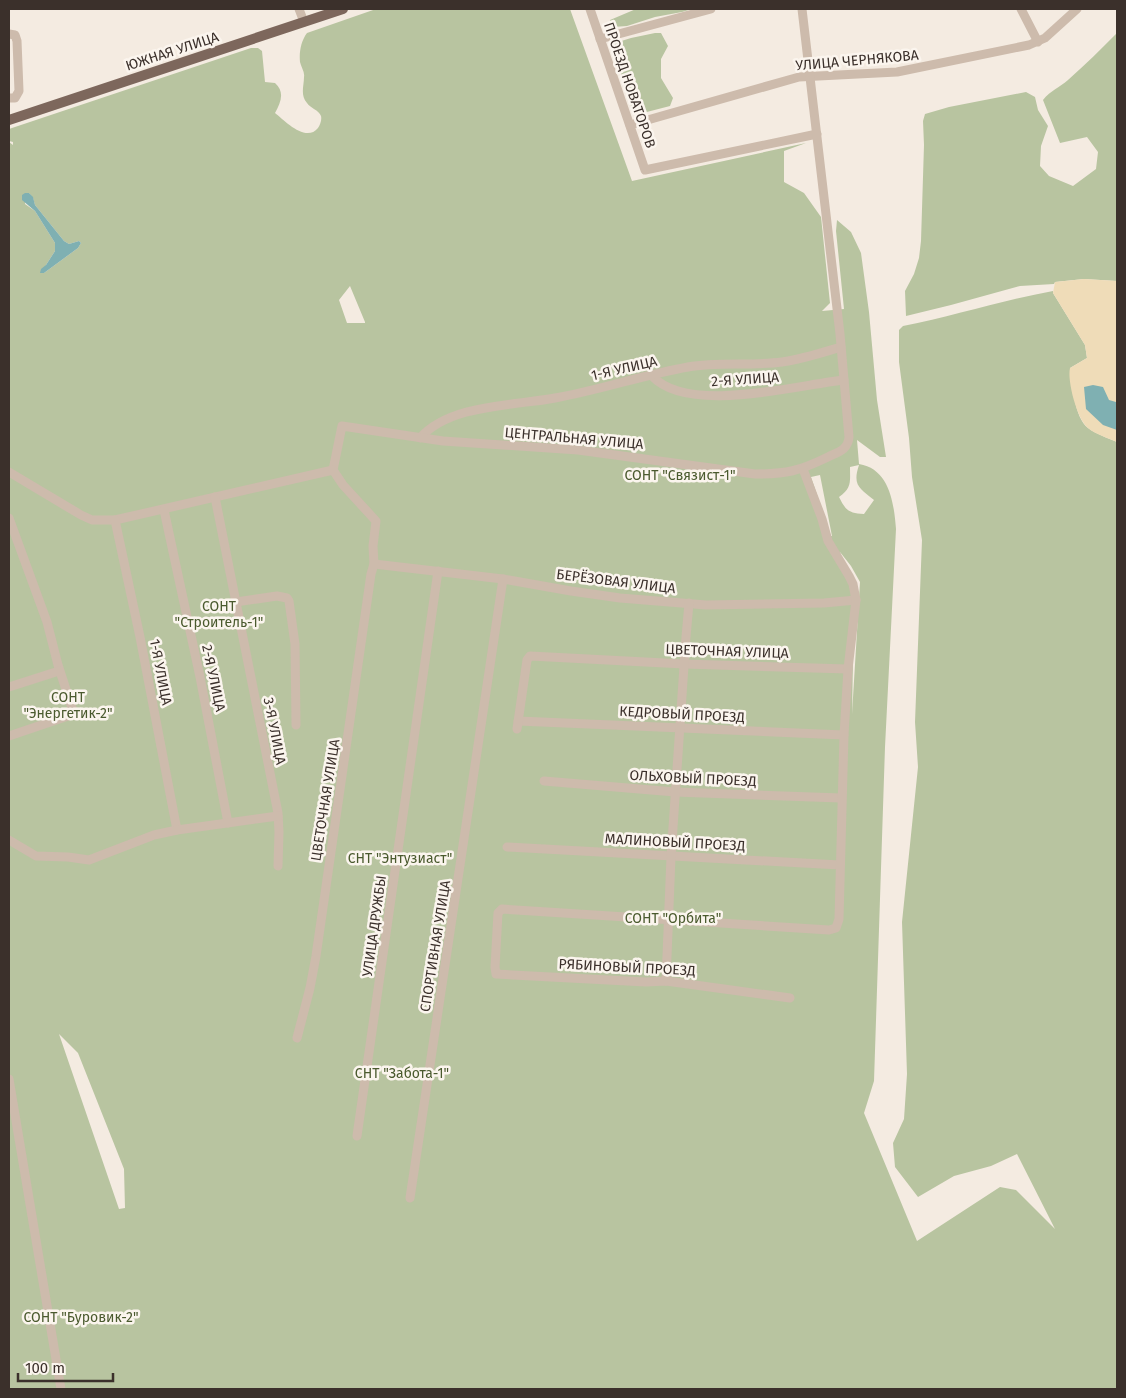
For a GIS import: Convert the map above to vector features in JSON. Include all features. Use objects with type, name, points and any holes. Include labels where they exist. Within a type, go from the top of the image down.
[{"type":"main road","name":"ЮЖНАЯ УЛИЦА","points":[[9,120],[343,9]]},
{"type":"street","points":[[299,9],[304,22]]},
{"type":"street","name":"ПРОЕЗД НОВАТОРОВ","points":[[590,9],[645,170],[817,134]]},
{"type":"street","points":[[600,39],[711,9]]},
{"type":"street","points":[[802,9],[844,380]]},
{"type":"street","points":[[1021,9],[1038,42]]},
{"type":"street","name":"УЛИЦА ЧЕРНЯКОВА","points":[[630,125],[799,77],[897,72],[1038,42],[1050,35],[1077,9]]},
{"type":"street","points":[[9,34],[15,35],[18,41],[19,66],[18,95],[15,98],[9,98]]},
{"type":"street","name":"1-Я УЛИЦА","points":[[420,438],[431,427],[464,412],[560,397],[688,367],[783,362],[810,357],[841,347]]},
{"type":"street","name":"2-Я УЛИЦА","points":[[652,376],[664,386],[677,391],[710,395],[766,392],[844,380]]},
{"type":"street","name":"ЦЕНТРАЛЬНАЯ УЛИЦА","points":[[333,470],[342,426],[464,443],[578,450],[756,474],[784,473],[803,469],[841,451],[848,444],[850,437],[844,380]]},
{"type":"street","points":[[668,920],[829,930],[836,928],[839,919],[844,735],[848,669],[856,600],[853,584],[828,541],[822,518],[803,469]]},
{"type":"street","points":[[9,472],[92,520],[115,520],[333,470]]},
{"type":"street","name":"ЦВЕТОЧНАЯ УЛИЦА","points":[[297,1038],[316,956],[371,574],[374,564],[373,546],[376,521],[343,486],[333,470]]},
{"type":"street","name":"3-Я УЛИЦА","points":[[215,496],[278,816],[278,866]]},
{"type":"street","name":"2-Я УЛИЦА","points":[[164,510],[200,677],[228,823]]},
{"type":"street","points":[[9,518],[47,622],[74,714],[9,736]]},
{"type":"street","name":"1-Я УЛИЦА","points":[[115,520],[140,637],[177,830]]},
{"type":"street","name":"БЕРЁЗОВАЯ УЛИЦА","points":[[374,564],[438,571],[620,598],[751,605],[856,600]]},
{"type":"street","name":"УЛИЦА ДРУЖБЫ","points":[[357,1136],[438,571]]},
{"type":"street","name":"СПОРТИВНАЯ УЛИЦА","points":[[410,1198],[503,580]]},
{"type":"street","name":"3-Я УЛИЦА","points":[[236,602],[277,596],[282,596],[289,601],[295,644],[296,726]]},
{"type":"street","points":[[666,981],[671,856],[689,603]]},
{"type":"street","name":"ЦВЕТОЧНАЯ УЛИЦА","points":[[517,725],[527,660],[530,656],[684,664],[848,669]]},
{"type":"street","points":[[9,687],[60,671]]},
{"type":"street","name":"КЕДРОВЫЙ ПРОЕЗД","points":[[517,725],[680,727],[844,735]]},
{"type":"street","name":"ОЛЬХОВЫЙ ПРОЕЗД","points":[[544,782],[675,792],[842,798]]},
{"type":"street","points":[[9,840],[36,856],[88,860],[116,851],[144,838],[177,830],[278,816]]},
{"type":"street","name":"МАЛИНОВЫЙ ПРОЕЗД","points":[[507,846],[840,865]]},
{"type":"street","name":"РЯБИНОВЫЙ ПРОЕЗД","points":[[668,920],[502,909],[498,913],[496,974],[646,982],[666,981],[790,998]]},
{"type":"street","points":[[9,1079],[61,1389]]},
{"type":"green space","points":[[376,9],[570,9],[632,181],[806,143],[784,151],[784,182],[804,193],[821,217],[830,303],[822,311],[844,309],[836,231],[837,220],[851,232],[861,253],[869,312],[877,400],[886,457],[880,457],[857,440],[859,464],[869,467],[884,480],[892,499],[896,529],[885,747],[874,1081],[864,1113],[917,1241],[1000,1187],[1016,1190],[1055,1229],[1017,1154],[991,1166],[954,1176],[918,1197],[895,1167],[893,1143],[904,1119],[907,1074],[902,922],[918,767],[915,722],[922,540],[912,477],[899,362],[899,330],[903,326],[1053,291],[1085,345],[1087,358],[1070,368],[1077,409],[1083,423],[1088,428],[1117,442],[1117,1389],[9,1389],[9,142],[13,145],[13,142],[9,141],[9,129],[251,48],[258,48],[262,51],[265,82],[275,83],[280,90],[280,101],[275,113],[302,132],[313,132],[319,127],[321,118],[320,114],[307,103],[303,94],[304,75],[300,54],[302,43],[307,33]],"holes":[[[25,193],[29,193],[35,205],[64,241],[69,244],[79,241],[81,243],[78,248],[44,273],[46,265],[55,251],[55,243],[35,211],[25,204]],[[350,286],[365,323],[347,323],[339,300]],[[859,465],[857,482],[861,489],[874,500],[864,514],[848,510],[839,497],[846,491],[850,481],[850,467]],[[820,475],[832,536],[831,536],[811,477]],[[840,552],[860,582],[852,714],[854,602]],[[59,1034],[78,1053],[124,1169],[125,1208],[119,1209]]]},
{"type":"green space","points":[[636,9],[692,9],[655,17],[627,26],[613,27],[610,24],[610,20]]},
{"type":"green space","points":[[661,33],[668,46],[661,59],[661,78],[673,98],[670,106],[639,114],[632,109],[614,52],[615,43]]},
{"type":"green space","points":[[1117,33],[1117,281],[1084,279],[1055,282],[1054,284],[1020,286],[906,316],[905,291],[914,274],[919,258],[921,241],[923,121],[925,114],[949,107],[1026,92],[1035,97],[1038,110],[1048,126],[1041,146],[1040,166],[1049,176],[1073,186],[1096,169],[1098,152],[1087,137],[1060,143],[1043,100],[1065,83]]},
{"type":"sand","points":[[1084,279],[1117,281],[1117,442],[1088,428],[1080,417],[1071,390],[1070,368],[1087,358],[1085,345],[1053,293],[1055,282]]},
{"type":"water","points":[[29,193],[33,197],[35,205],[64,241],[69,244],[79,241],[81,243],[78,248],[44,273],[40,273],[41,269],[55,251],[55,243],[35,211],[22,200],[22,195]]},
{"type":"water","points":[[1093,385],[1103,387],[1109,400],[1116,402],[1117,400],[1117,430],[1103,425],[1086,409],[1084,387]]},
{"type":"park label","name":"СОНТ \"Связист-1\"","points":[[680,475]]},
{"type":"park label","name":"СОНТ \"Строитель-1\"","points":[[219,614]]},
{"type":"park label","name":"СОНТ \"Энергетик-2\"","points":[[68,706]]},
{"type":"park label","name":"СНТ \"Энтузиаст\"","points":[[400,858]]},
{"type":"park label","name":"СОНТ \"Орбита\"","points":[[673,918]]},
{"type":"park label","name":"СНТ \"Забота-1\"","points":[[402,1073]]},
{"type":"park label","name":"СОНТ \"Буровик-2\"","points":[[81,1317]]}]
